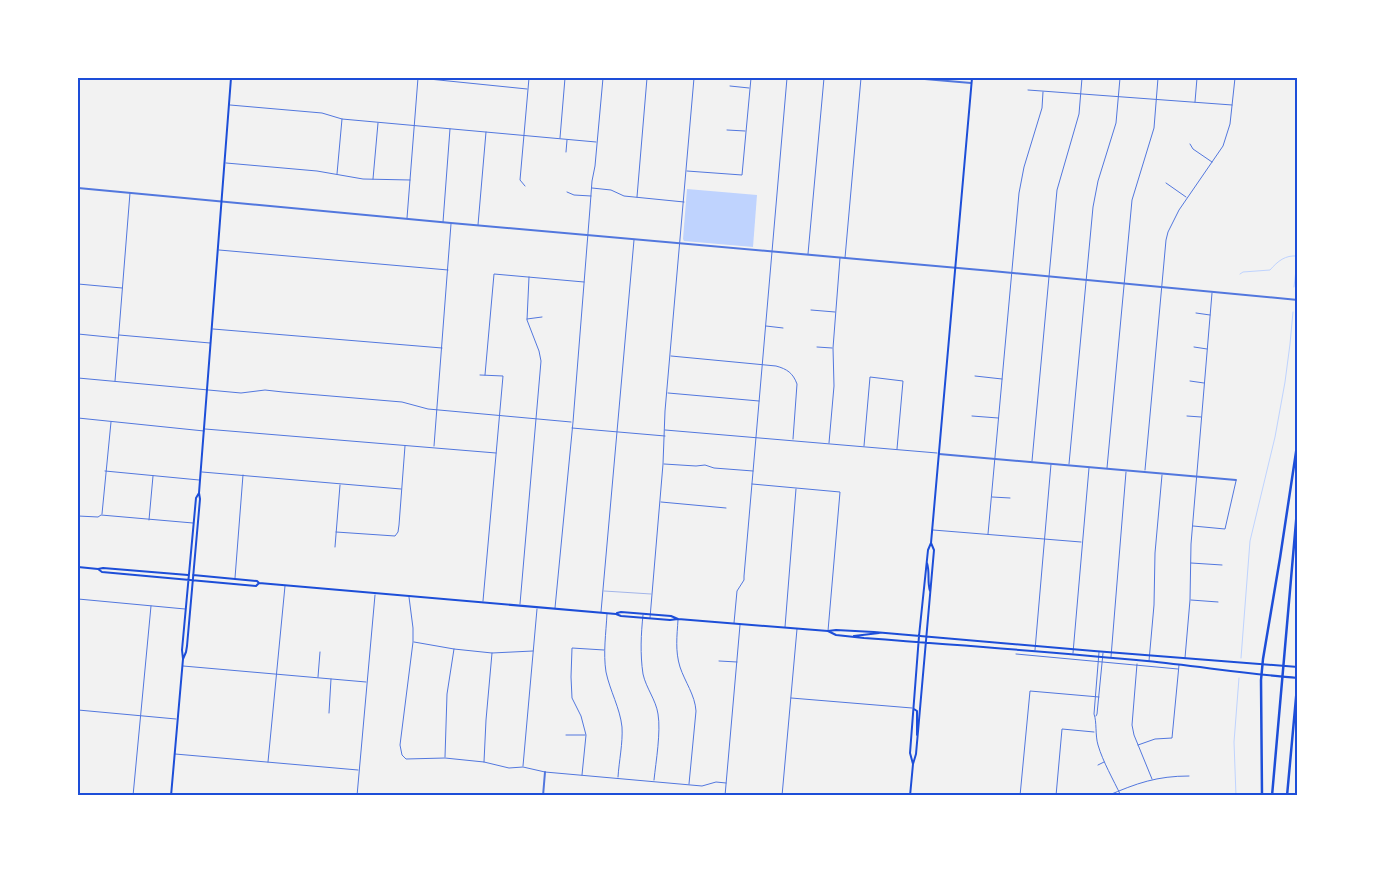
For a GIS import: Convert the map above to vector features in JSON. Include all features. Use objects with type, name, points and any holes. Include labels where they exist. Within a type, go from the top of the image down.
[{"type":"highway","points":[[1262,796],[1262,663],[1298,439]]},
{"type":"highway","points":[[1272,796],[1298,499]]},
{"type":"highway","points":[[1287,796],[1298,677]]},
{"type":"main road","points":[[183,659],[186,652],[194,575],[232,78]]},
{"type":"main road","points":[[911,795],[912,764],[910,753],[918,643],[926,561],[931,543],[972,78]]},
{"type":"main road","points":[[171,796],[193,523],[196,498],[199,493]]},
{"type":"main road","points":[[912,764],[916,754],[927,644],[934,550],[931,543]]},
{"type":"main road","points":[[926,561],[929,570],[928,583],[931,593]]},
{"type":"main road","points":[[78,568],[103,568],[194,575],[257,581],[259,583],[601,612],[643,618],[927,636],[1099,652],[1298,667]]},
{"type":"main road","points":[[98,569],[102,572],[256,586],[259,583]]},
{"type":"main road","points":[[616,614],[621,612],[643,613],[671,616],[678,619]]},
{"type":"main road","points":[[828,631],[836,635],[852,637],[1072,654],[1149,661],[1178,667],[1298,677]]},
{"type":"main road","points":[[852,637],[880,633]]},
{"type":"main road","points":[[913,708],[917,714],[916,733],[918,737]]},
{"type":"street","points":[[407,219],[418,78],[528,89]]},
{"type":"street","points":[[525,186],[520,180],[529,78]]},
{"type":"street","points":[[560,138],[565,78]]},
{"type":"street","points":[[555,608],[602,78]]},
{"type":"street","points":[[637,197],[647,78]]},
{"type":"street","points":[[650,618],[694,78]]},
{"type":"street","points":[[686,170],[742,175],[751,78]]},
{"type":"street","points":[[734,624],[737,592],[744,580],[787,78]]},
{"type":"street","points":[[808,255],[824,78]]},
{"type":"street","points":[[845,258],[861,78]]},
{"type":"street","points":[[913,78],[971,83]]},
{"type":"street","points":[[1032,462],[1057,190],[1079,114],[1082,78]]},
{"type":"street","points":[[1069,465],[1093,207],[1098,181],[1116,123],[1120,78]]},
{"type":"street","points":[[1107,469],[1132,200],[1154,128],[1158,78]]},
{"type":"street","points":[[1195,102],[1197,78]]},
{"type":"street","points":[[1145,472],[1165,245],[1168,232],[1179,210],[1223,146],[1229,130],[1234,78]]},
{"type":"street","points":[[730,86],[750,88]]},
{"type":"street","points":[[1028,90],[1232,106]]},
{"type":"street","points":[[988,534],[1019,193],[1024,166],[1042,108],[1043,92]]},
{"type":"street","points":[[230,104],[322,113],[342,119],[597,142]]},
{"type":"street","points":[[337,175],[342,119]]},
{"type":"street","points":[[373,180],[378,122]]},
{"type":"street","points":[[442,222],[450,129]]},
{"type":"street","points":[[727,130],[746,131]]},
{"type":"street","points":[[478,226],[486,132]]},
{"type":"street","points":[[566,152],[567,139]]},
{"type":"street","points":[[1190,144],[1193,149],[1212,162]]},
{"type":"street","points":[[225,163],[317,171],[373,180],[410,180]]},
{"type":"street","points":[[1166,183],[1187,198]]},
{"type":"street","points":[[78,188],[1298,300]]},
{"type":"street","points":[[592,188],[611,190],[624,196],[684,202]]},
{"type":"street","points":[[567,192],[574,195],[591,196]]},
{"type":"street","points":[[115,382],[130,193]]},
{"type":"street","points":[[434,447],[451,223]]},
{"type":"street","points":[[601,612],[634,240]]},
{"type":"street","points":[[218,250],[448,270]]},
{"type":"street","points":[[829,444],[834,386],[833,348],[840,258]]},
{"type":"street","points":[[485,375],[494,274],[585,282]]},
{"type":"street","points":[[520,605],[540,356],[527,320],[529,277]]},
{"type":"street","points":[[78,284],[122,288]]},
{"type":"street","points":[[1185,658],[1190,600],[1192,526],[1212,292]]},
{"type":"street","points":[[811,310],[836,312]]},
{"type":"street","points":[[1196,314],[1211,315]]},
{"type":"street","points":[[527,320],[542,317]]},
{"type":"street","points":[[765,326],[783,328]]},
{"type":"street","points":[[212,329],[442,348]]},
{"type":"street","points":[[78,334],[118,338]]},
{"type":"street","points":[[119,335],[211,343]]},
{"type":"street","points":[[489,338],[494,338]]},
{"type":"street","points":[[817,347],[833,348]]},
{"type":"street","points":[[1194,347],[1208,349]]},
{"type":"street","points":[[670,356],[762,364],[784,368],[790,372],[795,377],[797,384],[793,441]]},
{"type":"street","points":[[480,375],[503,376],[483,602]]},
{"type":"street","points":[[975,376],[1002,379]]},
{"type":"street","points":[[78,378],[241,393],[268,390],[402,402],[437,410],[572,422]]},
{"type":"street","points":[[864,447],[870,378],[886,379],[903,381],[897,450]]},
{"type":"street","points":[[1190,381],[1205,383]]},
{"type":"street","points":[[667,393],[758,401]]},
{"type":"street","points":[[972,416],[998,418]]},
{"type":"street","points":[[1187,416],[1202,418]]},
{"type":"street","points":[[78,418],[204,430],[496,452]]},
{"type":"street","points":[[102,515],[111,422]]},
{"type":"street","points":[[571,428],[665,436]]},
{"type":"street","points":[[664,430],[1236,480],[1225,529],[1192,526]]},
{"type":"street","points":[[336,532],[395,536],[399,525],[405,445]]},
{"type":"street","points":[[663,464],[705,465],[714,468],[753,471]]},
{"type":"street","points":[[1035,651],[1051,464]]},
{"type":"street","points":[[1072,654],[1089,467]]},
{"type":"street","points":[[1111,658],[1126,470]]},
{"type":"street","points":[[105,471],[200,480]]},
{"type":"street","points":[[201,472],[401,489]]},
{"type":"street","points":[[1149,661],[1162,473]]},
{"type":"street","points":[[234,579],[243,475]]},
{"type":"street","points":[[149,520],[153,476]]},
{"type":"street","points":[[335,547],[340,484]]},
{"type":"street","points":[[752,484],[840,492],[828,631]]},
{"type":"street","points":[[785,628],[796,488]]},
{"type":"street","points":[[991,497],[1010,498]]},
{"type":"street","points":[[660,502],[726,508]]},
{"type":"street","points":[[78,516],[98,518],[102,515],[193,523]]},
{"type":"street","points":[[932,530],[1083,542]]},
{"type":"street","points":[[1190,563],[1222,565]]},
{"type":"street","points":[[268,762],[285,585]]},
{"type":"street","points":[[375,593],[357,794],[380,796]]},
{"type":"street","points":[[409,596],[413,642],[400,746],[402,755],[406,759],[445,758],[484,762],[509,768],[523,767],[545,772],[702,786],[716,782],[726,783]]},
{"type":"street","points":[[78,599],[186,609]]},
{"type":"street","points":[[1190,600],[1218,602]]},
{"type":"street","points":[[133,796],[151,606]]},
{"type":"street","points":[[523,767],[537,607]]},
{"type":"street","points":[[607,613],[606,672],[620,715],[622,730],[618,778]]},
{"type":"street","points":[[643,613],[641,647],[644,675],[658,713],[659,724],[654,781]]},
{"type":"street","points":[[678,619],[676,647],[680,666],[695,702],[696,711],[689,785]]},
{"type":"street","points":[[725,796],[740,624]]},
{"type":"street","points":[[782,796],[797,629]]},
{"type":"street","points":[[413,642],[454,649],[492,652],[533,651]]},
{"type":"street","points":[[582,776],[586,735],[572,698],[570,677],[572,648],[605,650]]},
{"type":"street","points":[[445,758],[447,694],[454,649]]},
{"type":"street","points":[[318,677],[320,652]]},
{"type":"street","points":[[484,762],[492,652]]},
{"type":"street","points":[[1096,717],[1094,714],[1099,652]]},
{"type":"street","points":[[1103,652],[1095,732],[1098,746],[1121,796]]},
{"type":"street","points":[[1016,654],[1178,667],[1172,738],[1150,740],[1138,745]]},
{"type":"street","points":[[718,661],[737,662]]},
{"type":"street","points":[[1137,664],[1132,719],[1134,736],[1152,779]]},
{"type":"street","points":[[182,666],[367,682]]},
{"type":"street","points":[[328,712],[332,678]]},
{"type":"street","points":[[1020,796],[1030,691],[1099,696]]},
{"type":"street","points":[[692,695],[697,694]]},
{"type":"street","points":[[568,700],[572,698]]},
{"type":"street","points":[[791,698],[913,708]]},
{"type":"street","points":[[78,710],[178,719]]},
{"type":"street","points":[[1056,796],[1062,729],[1095,732]]},
{"type":"street","points":[[566,735],[586,735]]},
{"type":"street","points":[[175,754],[359,770]]},
{"type":"street","points":[[1098,764],[1105,762]]},
{"type":"street","points":[[542,796],[545,772]]},
{"type":"street","points":[[1108,796],[1152,779],[1189,776]]},
{"type":"lane","points":[[603,591],[652,594]]},
{"type":"water","points":[[687,189],[757,195],[753,247],[684,241]]},
{"type":"waterway","points":[[1294,287],[1298,252]]},
{"type":"waterway","points":[[1240,274],[1243,272],[1270,270],[1282,259],[1289,256],[1297,256]]},
{"type":"waterway","points":[[1241,658],[1250,541],[1275,437],[1285,382],[1293,312]]},
{"type":"waterway","points":[[1236,796],[1234,742],[1239,678]]}]
